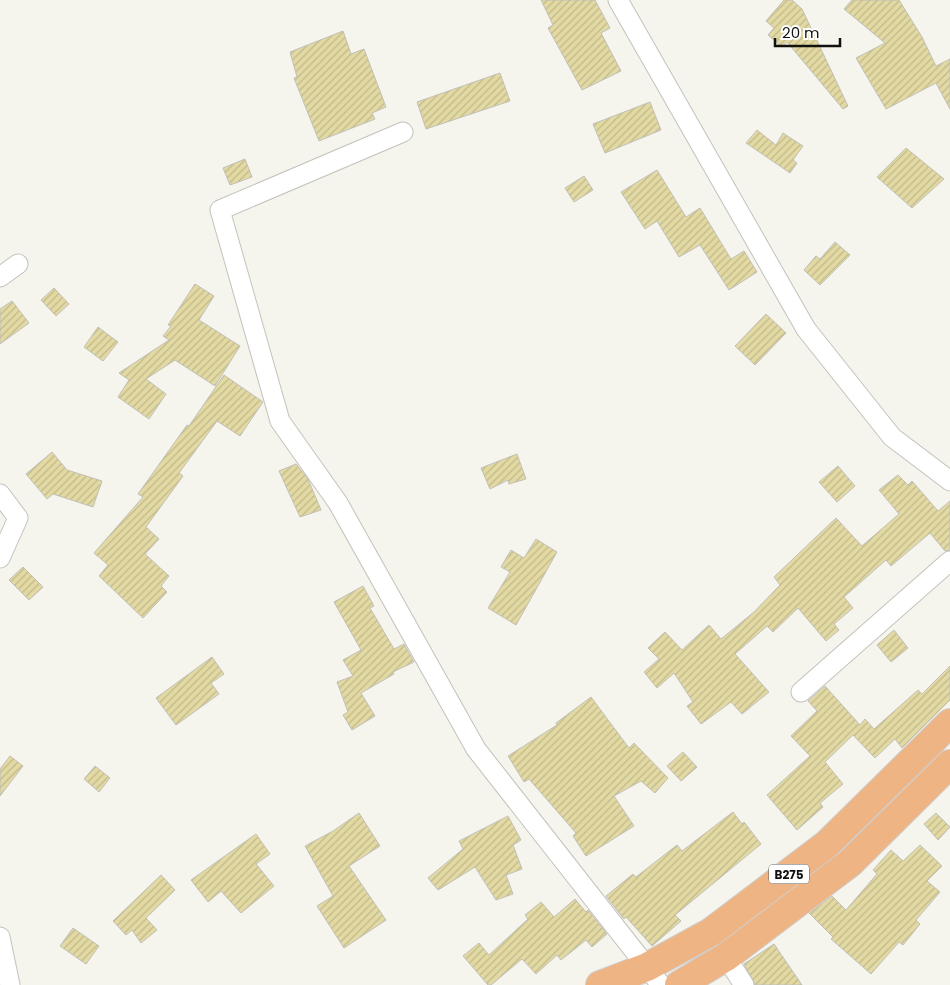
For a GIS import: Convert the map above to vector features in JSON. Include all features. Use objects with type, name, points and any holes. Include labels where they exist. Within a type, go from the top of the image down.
[{"type":"main road","name":"B275","points":[[600,985],[654,976],[828,844],[950,723]]},
{"type":"main road","name":"B275","points":[[679,985],[726,957],[850,863],[950,764]]},
{"type":"street","points":[[618,0],[806,329],[892,437],[950,481]]},
{"type":"street","points":[[403,132],[220,210],[280,421],[338,503],[476,749],[654,976]]},
{"type":"street","points":[[0,277],[18,264]]},
{"type":"street","points":[[0,494],[18,518],[0,558]]},
{"type":"street","points":[[801,692],[950,561]]},
{"type":"street","points":[[0,936],[10,985]]},
{"type":"street","points":[[726,957],[744,985]]},
{"type":"building","points":[[541,0],[595,0],[610,28],[601,33],[621,71],[582,90],[548,28],[553,25]]},
{"type":"building","points":[[784,0],[792,0],[802,9],[848,106],[843,109],[787,42],[782,47],[768,35],[774,28],[766,21]]},
{"type":"building","points":[[852,0],[899,0],[922,37],[936,66],[950,59],[950,109],[936,83],[886,109],[856,58],[885,43],[844,9]]},
{"type":"building","points":[[343,31],[351,54],[364,49],[386,107],[372,113],[375,119],[319,141],[294,78],[297,77],[290,52]]},
{"type":"building","points":[[500,73],[510,101],[426,129],[417,102]]},
{"type":"building","points":[[650,102],[661,130],[605,153],[593,124]]},
{"type":"building","points":[[757,130],[776,145],[783,133],[803,146],[793,160],[797,163],[790,173],[746,143]]},
{"type":"building","points":[[906,148],[944,179],[912,208],[877,177]]},
{"type":"building","points":[[245,159],[252,177],[230,185],[223,168]]},
{"type":"building","points":[[657,170],[686,217],[700,208],[731,259],[744,251],[757,272],[729,290],[700,245],[679,257],[657,221],[645,229],[621,192]]},
{"type":"building","points":[[584,176],[593,190],[574,202],[565,188]]},
{"type":"building","points":[[835,242],[850,255],[820,285],[804,270],[816,256],[820,259]]},
{"type":"building","points":[[195,284],[214,296],[199,320],[240,346],[215,386],[175,360],[146,379],[166,394],[149,419],[118,397],[129,380],[119,373],[169,340],[163,336],[171,326],[168,325]]},
{"type":"building","points":[[54,288],[69,304],[56,316],[41,300]]},
{"type":"building","points":[[12,301],[29,323],[0,344],[0,309]]},
{"type":"building","points":[[766,314],[786,333],[755,365],[735,346]]},
{"type":"building","points":[[98,327],[118,342],[103,361],[84,347]]},
{"type":"building","points":[[224,375],[263,402],[240,436],[217,421],[179,473],[183,476],[146,527],[159,539],[145,554],[169,576],[161,586],[167,592],[143,618],[99,576],[108,565],[94,553],[143,497],[138,494],[187,425],[189,426]]},
{"type":"building","points":[[52,452],[67,470],[102,481],[93,507],[53,494],[47,499],[26,474]]},
{"type":"building","points":[[517,454],[526,479],[509,484],[508,480],[490,489],[481,468]]},
{"type":"building","points":[[296,464],[308,479],[321,510],[300,517],[279,471]]},
{"type":"building","points":[[838,466],[855,486],[837,502],[819,482]]},
{"type":"building","points":[[898,475],[908,485],[912,481],[938,511],[950,501],[950,550],[945,551],[930,533],[891,566],[886,560],[844,597],[853,608],[834,624],[839,630],[826,641],[798,608],[773,632],[767,626],[735,654],[769,692],[742,714],[731,702],[701,724],[687,706],[693,702],[674,673],[657,688],[644,672],[659,659],[648,648],[665,632],[682,650],[709,625],[721,639],[754,612],[780,585],[774,577],[836,518],[862,546],[899,514],[879,490]]},
{"type":"building","points":[[536,539],[557,552],[516,625],[488,608],[510,572],[501,567],[511,550],[524,558]]},
{"type":"building","points":[[23,567],[43,587],[29,600],[9,580]]},
{"type":"building","points":[[363,586],[374,606],[370,608],[394,649],[404,644],[414,662],[393,672],[394,674],[361,693],[375,716],[352,730],[343,715],[348,712],[337,682],[353,676],[343,660],[361,650],[334,602]]},
{"type":"building","points":[[894,630],[908,648],[891,662],[877,645]]},
{"type":"building","points":[[212,657],[224,674],[211,683],[219,694],[176,725],[156,698]]},
{"type":"building","points":[[950,666],[950,700],[902,748],[895,739],[875,758],[853,735],[825,762],[843,784],[820,803],[823,807],[797,830],[767,795],[810,756],[791,736],[817,711],[808,701],[825,686],[860,725],[865,719],[874,729],[918,690],[922,694]]},
{"type":"building","points":[[591,697],[629,748],[634,743],[668,778],[655,793],[641,781],[614,796],[634,826],[586,856],[573,836],[576,833],[529,779],[524,782],[508,756],[557,725],[556,723]]},
{"type":"building","points":[[683,752],[697,767],[681,781],[667,766]]},
{"type":"building","points":[[10,756],[23,766],[0,796],[0,769]]},
{"type":"building","points":[[95,766],[110,778],[99,792],[84,779]]},
{"type":"building","points":[[733,812],[742,824],[744,822],[761,844],[675,915],[681,921],[652,946],[626,917],[624,919],[606,896],[633,874],[636,877],[677,845],[682,851]]},
{"type":"building","points":[[359,813],[380,846],[349,866],[386,920],[344,948],[317,906],[333,896],[305,846],[333,831]]},
{"type":"building","points":[[936,813],[950,827],[938,840],[924,824]]},
{"type":"building","points":[[508,816],[521,840],[513,845],[522,869],[506,875],[513,894],[496,900],[475,867],[438,890],[428,878],[463,849],[459,841]]},
{"type":"building","points":[[256,834],[270,854],[256,864],[274,886],[241,913],[221,891],[208,902],[191,880]]},
{"type":"building","points":[[920,845],[942,866],[927,881],[940,892],[916,920],[920,924],[903,945],[899,942],[871,974],[831,939],[833,937],[809,913],[832,896],[846,910],[877,874],[873,870],[891,850],[903,861]]},
{"type":"building","points":[[161,875],[175,890],[146,918],[157,930],[141,943],[132,930],[126,935],[113,921]]},
{"type":"building","points":[[575,899],[586,912],[588,910],[607,934],[592,947],[586,940],[561,960],[557,955],[536,974],[522,959],[491,985],[488,985],[463,956],[479,943],[489,955],[528,919],[525,915],[541,902],[554,917]]},
{"type":"building","points":[[73,928],[99,946],[86,964],[60,946]]},
{"type":"building","points":[[774,944],[802,985],[755,985],[744,964]]}]
